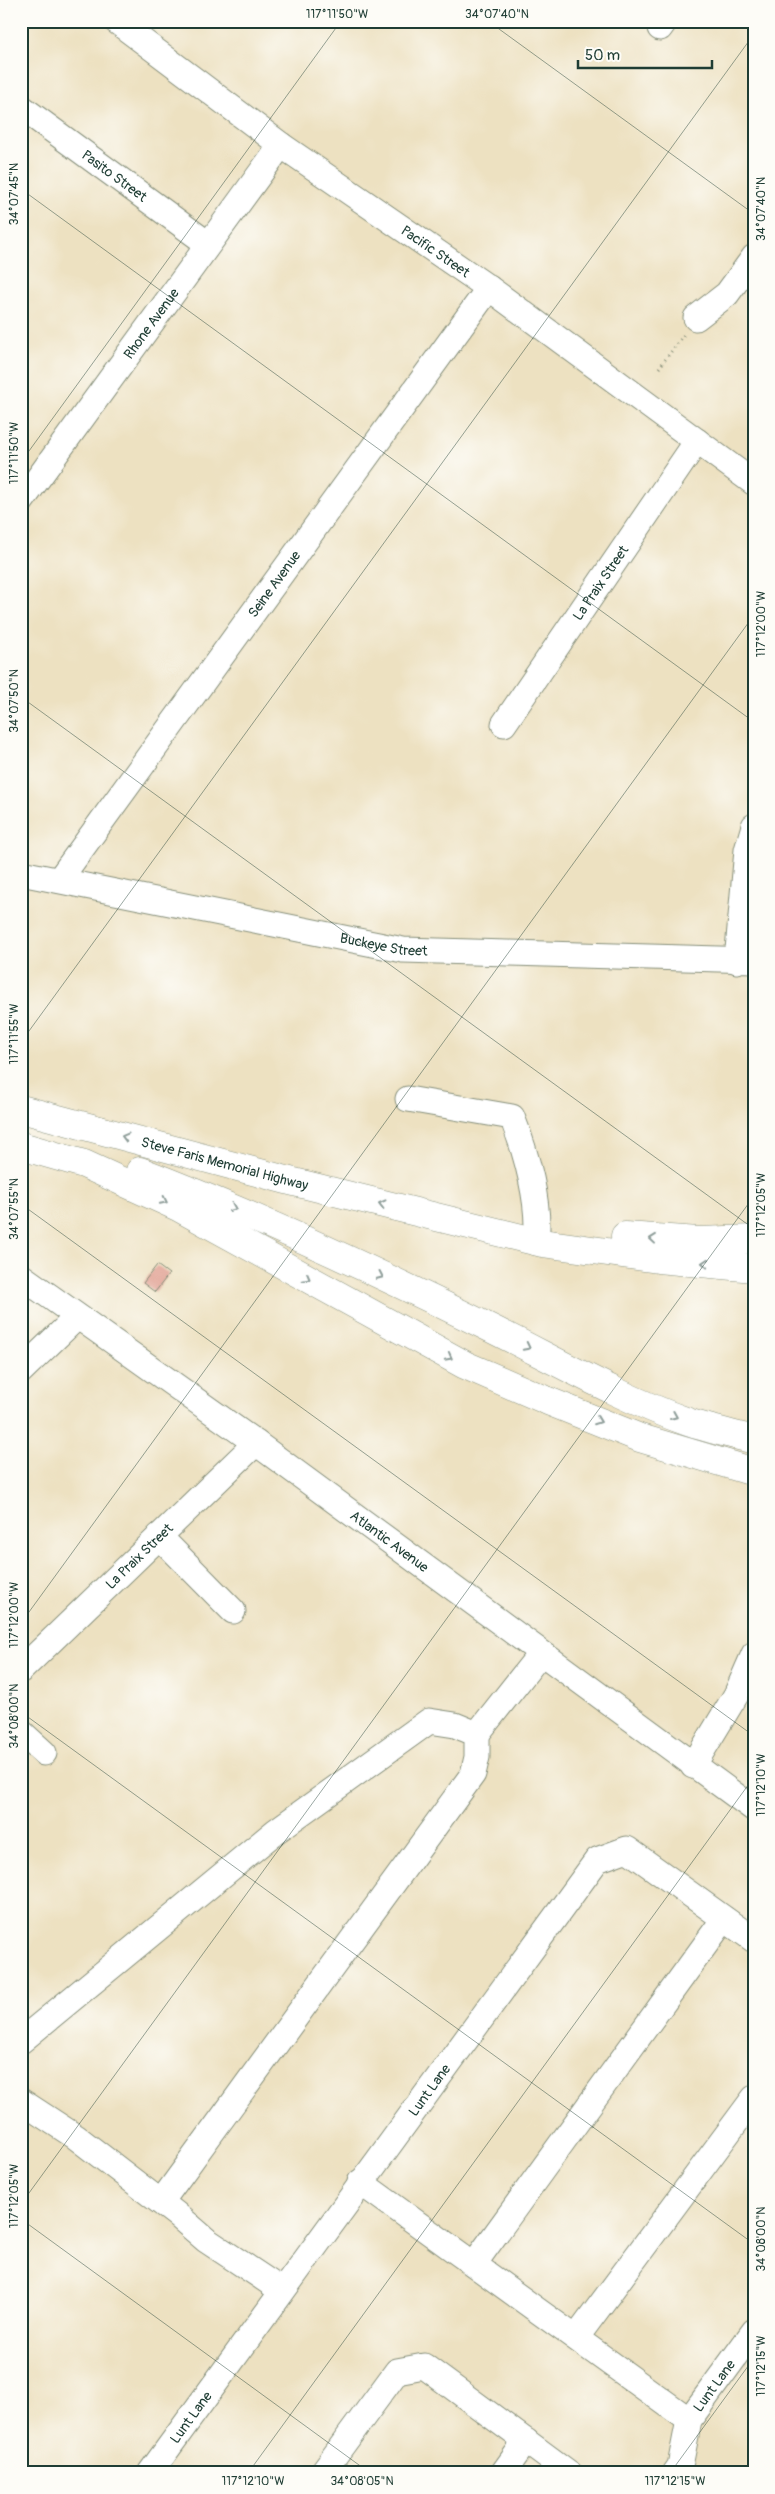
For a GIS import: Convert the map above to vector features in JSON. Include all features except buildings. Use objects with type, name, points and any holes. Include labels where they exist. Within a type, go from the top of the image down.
[{"type":"highway","name":"Steve Faris Memorial Highway","points":[[21,1109],[290,1181],[430,1215],[537,1235]]},
{"type":"highway","points":[[21,1136],[88,1153],[203,1196],[408,1288],[607,1387],[688,1422],[754,1440]]},
{"type":"highway","points":[[21,1146],[84,1164],[178,1207],[473,1369],[640,1438],[754,1472]]},
{"type":"highway","points":[[537,1235],[660,1240],[754,1238]]},
{"type":"highway","points":[[537,1235],[658,1259],[754,1268]]},
{"type":"street","name":"Pacific Street","points":[[116,21],[281,145],[489,288],[754,483]]},
{"type":"street","name":"Pasito Street","points":[[21,107],[208,244]]},
{"type":"street","name":"Rhone Avenue","points":[[21,502],[281,145]]},
{"type":"street","points":[[696,318],[727,294],[754,257]]},
{"type":"street","name":"Seine Avenue","points":[[59,880],[489,288]]},
{"type":"street","name":"La Praix Street","points":[[504,724],[697,441]]},
{"type":"street","points":[[746,961],[747,850],[754,826]]},
{"type":"street","name":"Buckeye Street","points":[[21,873],[403,950],[746,961]]},
{"type":"street","points":[[408,1099],[512,1117],[525,1150],[537,1235]]},
{"type":"street","name":"Atlantic Avenue","points":[[21,1276],[256,1443],[754,1809]]},
{"type":"street","points":[[21,1371],[77,1317]]},
{"type":"street","name":"La Praix Street","points":[[21,1670],[256,1443]]},
{"type":"street","points":[[159,1536],[233,1611]]},
{"type":"street","points":[[160,2202],[473,1774],[477,1757],[477,1734],[541,1653]]},
{"type":"street","points":[[693,1766],[736,1694],[754,1654]]},
{"type":"street","points":[[21,2041],[276,1832],[429,1721],[455,1725],[477,1734]]},
{"type":"street","points":[[21,1732],[44,1753]]},
{"type":"street","name":"Lunt Lane","points":[[150,2473],[281,2290],[596,1860],[627,1849],[754,1940]]},
{"type":"street","points":[[474,2264],[724,1919]]},
{"type":"street","points":[[576,2338],[754,2098]]},
{"type":"street","points":[[21,2101],[76,2137],[206,2240],[281,2290]]},
{"type":"street","points":[[360,2182],[689,2420]]},
{"type":"street","name":"Lunt Lane","points":[[675,2473],[680,2466],[689,2420],[754,2331]]},
{"type":"street","points":[[322,2473],[397,2371],[424,2366],[569,2473]]},
{"type":"street","points":[[503,2473],[526,2441]]},
{"type":"path","points":[[658,368],[696,318]]}]
